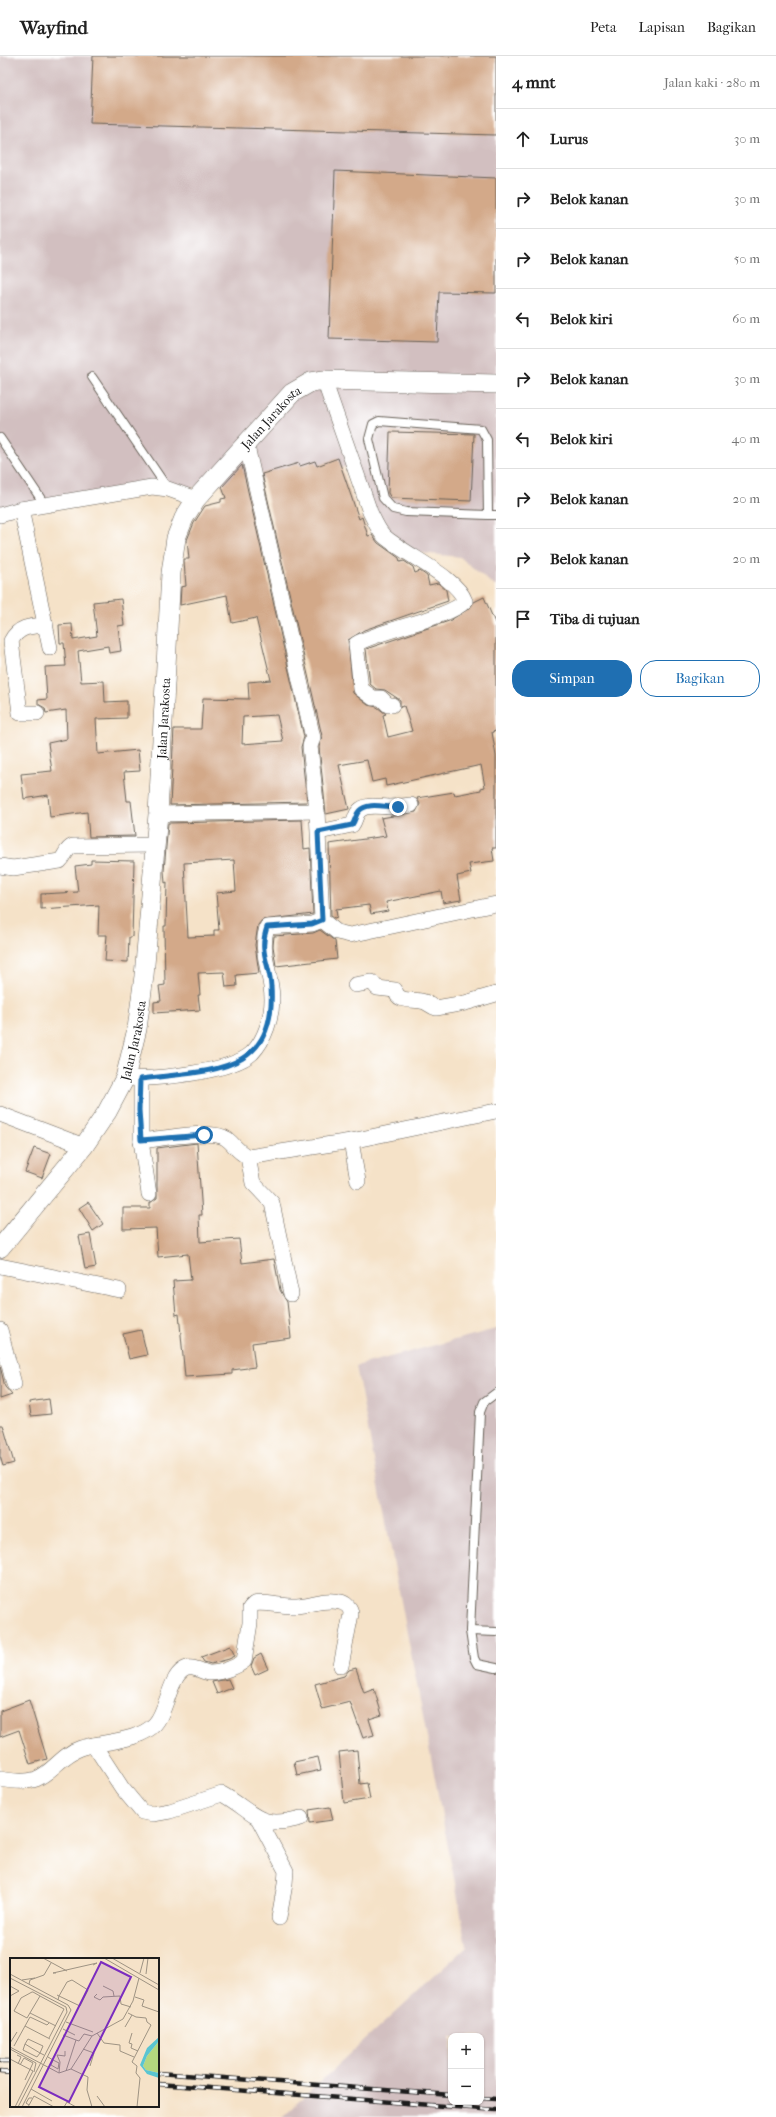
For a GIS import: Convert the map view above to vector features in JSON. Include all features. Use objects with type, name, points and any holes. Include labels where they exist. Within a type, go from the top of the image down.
[{"type":"street","points":[[324,380],[370,512],[383,535],[411,557],[454,583],[463,594],[465,601],[455,610],[388,630],[368,637],[356,644],[361,689],[373,698],[381,698],[388,705],[392,705]]},
{"type":"street","name":"Jalan Jarakosta","points":[[0,1248],[84,1146],[107,1112],[133,1079],[137,1029],[144,976],[158,814],[171,573],[176,538],[184,518],[196,499],[246,442],[292,393],[311,382],[324,380],[496,384]]},
{"type":"street","points":[[246,442],[313,738],[310,746],[317,810],[322,920],[337,932],[350,935],[496,904]]},
{"type":"street","points":[[0,515],[21,509],[152,487],[168,489],[196,499]]},
{"type":"street","points":[[21,509],[50,648]]},
{"type":"street","points":[[37,713],[20,713],[11,640],[16,633],[24,628],[46,625]]},
{"type":"street","points":[[318,832],[352,825],[356,821],[357,814],[362,809],[376,805],[391,807],[412,805]]},
{"type":"street","points":[[158,814],[317,810]]},
{"type":"street","points":[[0,866],[13,868],[60,861],[64,858],[68,849],[73,846],[155,845]]},
{"type":"street","points":[[149,1194],[141,1140],[139,1110],[133,1079],[213,1069],[238,1062],[252,1052],[260,1041],[270,1016],[272,1000],[271,978],[265,961],[263,945],[267,927],[312,924],[322,920]]},
{"type":"street","points":[[355,985],[372,982],[377,988],[395,990],[396,994],[401,1000],[427,1003],[436,1008],[465,1003],[496,994]]},
{"type":"street","points":[[141,1140],[217,1135],[227,1139],[239,1153],[248,1157],[351,1141],[496,1111]]},
{"type":"street","points":[[0,1114],[84,1146]]},
{"type":"street","points":[[351,1141],[358,1181]]},
{"type":"street","points":[[248,1157],[253,1183],[272,1203],[291,1294]]},
{"type":"street","points":[[0,1266],[119,1290]]},
{"type":"street","points":[[0,1330],[14,1384]]},
{"type":"street","points":[[0,1779],[17,1781],[36,1779],[49,1771],[70,1753],[80,1748],[124,1740],[156,1723],[178,1677],[183,1670],[191,1668],[210,1673],[244,1661],[249,1628],[250,1608],[254,1604],[296,1606],[330,1600],[342,1602],[351,1610],[351,1614],[341,1666]]},
{"type":"street","points":[[94,1745],[122,1788],[142,1812],[153,1814],[222,1794],[259,1820],[286,1871],[279,1918]]},
{"type":"street","points":[[259,1820],[280,1822],[301,1818]]},
{"type":"lane","points":[[92,377],[168,489]]},
{"type":"lane","points":[[379,421],[481,429],[487,440],[492,515],[406,512],[393,509],[383,498],[370,439],[373,424],[379,421]]},
{"type":"lane","points":[[0,438],[45,505]]},
{"type":"lane","points":[[496,1394],[484,1402],[480,1412],[470,1631],[474,1658],[478,1664],[496,1668]]},
{"type":"lane","points":[[470,1631],[496,1632]]},
{"type":"shaded area","points":[[0,56],[496,56],[496,587],[460,557],[391,550],[355,466],[0,513]]},
{"type":"shaded area","points":[[496,1329],[496,2117],[282,2117],[467,1946],[356,1366]]},
{"type":"building","points":[[93,56],[496,56],[496,135],[90,124]]},
{"type":"building","points":[[335,171],[496,178],[496,293],[439,292],[437,342],[329,339]]},
{"type":"building","points":[[390,432],[474,434],[471,501],[391,498],[388,493]]},
{"type":"building","points":[[338,458],[359,519],[362,517],[368,536],[372,535],[378,543],[399,558],[400,562],[404,561],[413,567],[415,573],[420,571],[427,576],[429,585],[438,583],[446,590],[448,601],[364,630],[348,640],[353,693],[368,705],[377,707],[386,714],[383,715],[388,737],[412,731],[404,706],[400,707],[400,700],[385,690],[376,689],[370,684],[366,649],[449,621],[470,608],[474,602],[484,597],[496,625],[496,731],[492,732],[496,756],[496,848],[492,848],[494,861],[469,864],[471,873],[457,876],[461,900],[443,903],[441,891],[386,902],[388,911],[371,914],[369,905],[336,909],[337,917],[334,918],[331,916],[329,844],[386,836],[381,818],[416,812],[420,804],[417,798],[454,792],[455,795],[481,790],[481,788],[485,787],[481,765],[386,786],[385,779],[372,782],[367,760],[339,765],[349,809],[326,814],[319,747],[322,736],[262,474],[299,463],[300,466],[315,461],[317,466]]},
{"type":"building","points":[[242,465],[304,737],[301,747],[307,802],[170,805],[174,729],[201,729],[203,698],[249,699],[248,682],[271,680],[256,618],[232,623],[227,595],[180,605],[181,587],[186,586],[184,559],[189,559],[187,540],[194,523],[205,506],[221,502],[221,499],[226,498],[222,487]],"holes":[[[277,715],[283,741],[242,744],[243,717]]]},
{"type":"building","points":[[121,599],[124,625],[118,626],[121,651],[109,653],[108,646],[78,651],[81,682],[104,681],[105,702],[127,701],[127,718],[96,719],[98,754],[138,750],[140,771],[124,772],[127,801],[131,801],[135,836],[89,837],[87,812],[50,817],[48,795],[24,799],[21,774],[52,771],[48,743],[67,739],[66,710],[46,713],[45,708],[38,704],[38,700],[47,699],[45,667],[66,666],[64,643],[60,643],[59,625],[72,624],[73,640],[97,636],[93,602]]},
{"type":"building","points":[[302,820],[304,849],[310,848],[313,914],[262,920],[258,925],[255,945],[259,973],[236,975],[237,986],[226,987],[224,972],[198,973],[200,1010],[154,1013],[154,1002],[161,1001],[159,986],[165,985],[164,926],[166,926],[167,882],[165,883],[164,871],[168,823]],"holes":[[[234,860],[236,891],[216,893],[219,930],[214,930],[214,936],[188,937],[184,863]]]},
{"type":"building","points":[[91,860],[134,861],[132,937],[129,937],[128,962],[105,961],[107,935],[98,935],[99,905],[41,909],[41,894],[78,892],[75,866],[91,864]]},
{"type":"building","points":[[320,930],[335,941],[337,959],[276,966],[273,946],[274,936],[313,933]]},
{"type":"building","points":[[197,1143],[202,1215],[199,1215],[200,1242],[239,1239],[242,1263],[274,1259],[280,1290],[287,1302],[291,1338],[252,1343],[255,1367],[232,1370],[232,1374],[185,1377],[179,1314],[176,1315],[173,1281],[191,1280],[188,1254],[158,1257],[156,1228],[123,1229],[123,1208],[150,1208],[150,1203],[157,1198],[157,1148]]},
{"type":"building","points":[[34,1148],[51,1154],[42,1178],[25,1172]]},
{"type":"building","points":[[88,1202],[103,1224],[93,1231],[79,1208]]},
{"type":"building","points":[[90,1234],[96,1267],[85,1269],[79,1236]]},
{"type":"building","points":[[141,1330],[147,1355],[129,1359],[123,1334]]},
{"type":"building","points":[[0,1366],[5,1387],[12,1395],[0,1399]]},
{"type":"building","points":[[49,1399],[51,1414],[31,1416],[29,1402]]},
{"type":"building","points":[[0,1425],[3,1425],[14,1463],[3,1466],[0,1456]]},
{"type":"building","points":[[230,1646],[235,1656],[229,1659],[211,1664],[204,1662],[201,1657]]},
{"type":"building","points":[[261,1654],[268,1669],[255,1675],[251,1666],[254,1658]]},
{"type":"building","points":[[356,1668],[364,1693],[374,1689],[382,1715],[369,1719],[374,1735],[363,1738],[350,1702],[322,1709],[315,1684],[344,1676],[349,1670]]},
{"type":"building","points":[[228,1679],[232,1688],[217,1694],[212,1682]]},
{"type":"building","points":[[29,1700],[47,1759],[30,1764],[19,1730],[0,1737],[0,1711]]},
{"type":"building","points":[[357,1750],[360,1784],[367,1783],[370,1799],[344,1803],[339,1752]]},
{"type":"building","points":[[318,1757],[321,1770],[297,1775],[294,1762]]},
{"type":"building","points":[[330,1807],[333,1820],[310,1823],[309,1810]]},
{"type":"railway","points":[[0,2061],[10,2061]]},
{"type":"railway","points":[[0,2072],[10,2073]]},
{"type":"railway","points":[[159,2073],[448,2095]]},
{"type":"railway","points":[[159,2084],[496,2110]]},
{"type":"railway","points":[[484,2098],[496,2099]]},
{"type":"route","points":[[204,1135],[141,1140],[139,1110],[140,1079],[213,1069],[238,1062],[252,1052],[266,1030],[272,1000],[271,978],[265,961],[263,945],[267,927],[312,924],[322,920],[318,832],[352,825],[356,821],[359,810],[362,809],[376,805],[384,807],[398,807]]}]
